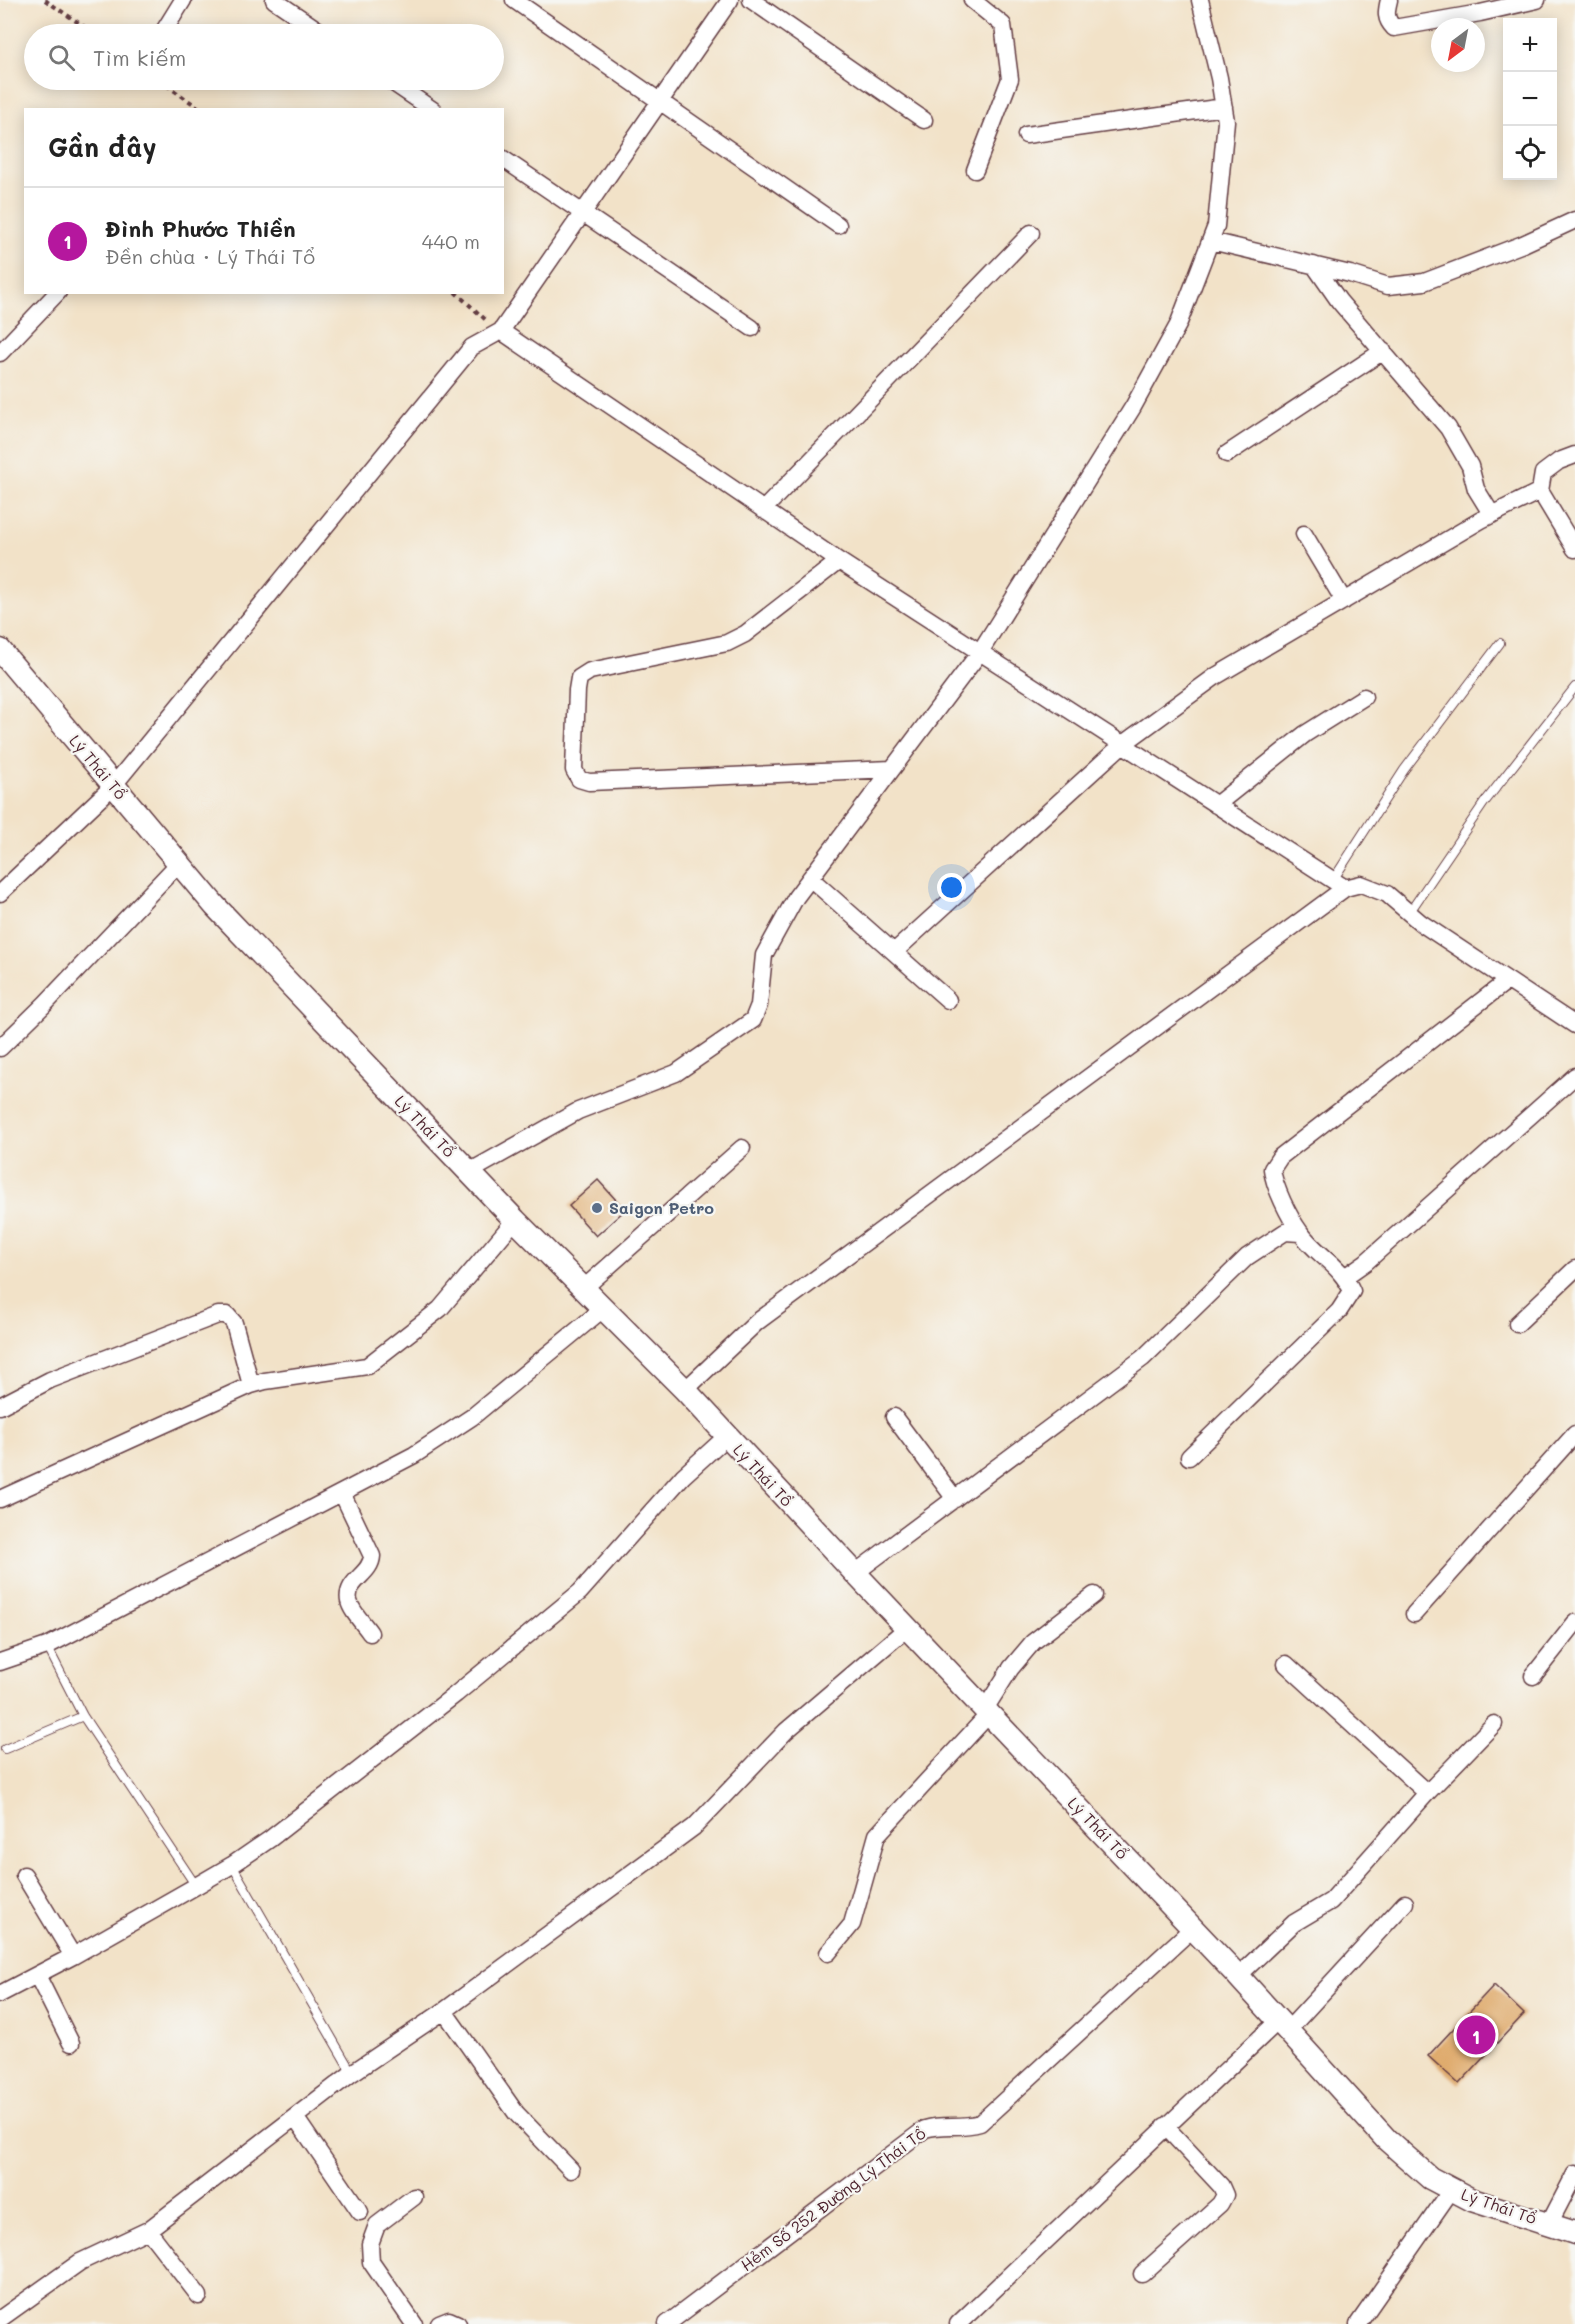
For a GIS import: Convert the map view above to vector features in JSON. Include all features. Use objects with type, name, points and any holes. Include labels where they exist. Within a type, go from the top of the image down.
[{"type":"main road","name":"Lý Thái Tổ","points":[[0,650],[215,906],[515,1220],[685,1390],[855,1574],[1238,1976],[1386,2139],[1430,2178],[1472,2200],[1575,2233]]},
{"type":"street","points":[[168,24],[183,0]]},
{"type":"street","points":[[274,0],[309,24]]},
{"type":"street","points":[[514,0],[838,225]]},
{"type":"street","points":[[0,892],[113,786],[472,347],[501,331],[730,0]]},
{"type":"street","points":[[752,0],[924,120]]},
{"type":"street","points":[[972,0],[1004,24],[1010,79],[975,170]]},
{"type":"street","points":[[470,1172],[578,1111],[676,1073],[753,1020],[759,1005],[764,955],[795,897],[980,652],[1133,406],[1178,325],[1216,226],[1226,121],[1200,0]]},
{"type":"street","points":[[1389,0],[1386,12],[1388,21],[1394,28],[1480,14],[1537,0]]},
{"type":"street","points":[[404,90],[430,108]]},
{"type":"street","points":[[1026,135],[1224,107]]},
{"type":"street","points":[[504,159],[752,328]]},
{"type":"street","points":[[1211,240],[1388,286],[1424,282],[1523,244],[1575,220]]},
{"type":"street","points":[[763,510],[1031,233]]},
{"type":"street","points":[[1314,266],[1339,301],[1448,428],[1470,466],[1476,489],[1492,515]]},
{"type":"street","points":[[0,353],[56,294]]},
{"type":"street","points":[[501,331],[839,561],[1216,805],[1339,884],[1361,884],[1387,894],[1420,923],[1575,1025]]},
{"type":"street","points":[[1227,454],[1383,351]]},
{"type":"street","points":[[1575,455],[1559,461],[1543,473],[1540,491],[1575,549]]},
{"type":"street","points":[[894,952],[1123,744],[1216,676],[1492,515],[1540,491]]},
{"type":"street","points":[[1304,534],[1344,601]]},
{"type":"street","points":[[839,561],[745,634],[727,643],[590,671],[579,678],[574,770],[579,779],[589,782],[892,769]]},
{"type":"street","points":[[1216,805],[1305,734],[1364,697]]},
{"type":"street","points":[[0,1048],[179,863]]},
{"type":"street","points":[[810,878],[948,1000]]},
{"type":"street","points":[[685,1390],[757,1322],[1339,884]]},
{"type":"street","points":[[1189,1457],[1339,1311],[1352,1291],[1346,1276],[1300,1233],[1273,1181],[1272,1169],[1280,1157],[1507,981]]},
{"type":"street","points":[[1346,1276],[1366,1262],[1575,1076]]},
{"type":"street","points":[[584,1288],[742,1148]]},
{"type":"street","points":[[0,1499],[251,1385],[367,1366],[440,1309],[515,1220]]},
{"type":"street","points":[[855,1574],[1143,1358],[1247,1257],[1285,1233],[1300,1233]]},
{"type":"street","points":[[1517,1324],[1575,1269]]},
{"type":"street","points":[[0,1662],[47,1646],[414,1455],[472,1417],[604,1308]]},
{"type":"street","points":[[0,1406],[50,1380],[218,1315],[227,1315],[234,1323],[251,1385]]},
{"type":"street","points":[[894,1417],[955,1499]]},
{"type":"street","points":[[1414,1614],[1575,1434]]},
{"type":"street","points":[[0,1994],[74,1956],[196,1886],[270,1839],[456,1694],[580,1592],[683,1476],[727,1436]]},
{"type":"street","points":[[342,1493],[372,1556],[372,1563],[350,1590],[349,1602],[370,1633]]},
{"type":"street","points":[[828,1953],[852,1924],[877,1835],[987,1711],[1011,1668],[1033,1642],[1094,1594]]},
{"type":"street","points":[[1533,1676],[1575,1623]]},
{"type":"street","points":[[0,2319],[80,2262],[148,2230],[352,2073],[444,2011],[694,1827],[786,1731],[907,1628]]},
{"type":"street","points":[[1286,1664],[1427,1793]]},
{"type":"street","points":[[1238,1976],[1294,1923],[1331,1901],[1427,1793],[1494,1724]]},
{"type":"street","points":[[24,1875],[74,1956]]},
{"type":"street","points":[[958,2324],[1165,2127],[1283,2025],[1405,1903]]},
{"type":"street","name":"Hẻm Số 252 Đường Lý Thái Tổ","points":[[667,2324],[925,2129],[936,2125],[969,2126],[980,2123],[1193,1928]]},
{"type":"street","points":[[38,1975],[71,2043]]},
{"type":"street","points":[[444,2011],[516,2113],[571,2170]]},
{"type":"street","points":[[295,2117],[360,2212]]},
{"type":"street","points":[[1142,2274],[1220,2204],[1225,2195],[1221,2187],[1165,2127]]},
{"type":"street","points":[[1549,2224],[1575,2174]]},
{"type":"street","points":[[1358,2324],[1452,2189]]},
{"type":"street","points":[[414,2197],[377,2226],[370,2244],[371,2262],[414,2324]]},
{"type":"street","points":[[148,2230],[199,2296]]},
{"type":"street","points":[[439,2324],[449,2320],[458,2324]]},
{"type":"lane","points":[[1339,884],[1404,770],[1500,642]]},
{"type":"lane","points":[[1408,913],[1484,803],[1575,687]]},
{"type":"lane","points":[[47,1646],[83,1716],[196,1886]]},
{"type":"lane","points":[[5,1749],[83,1716]]},
{"type":"lane","points":[[232,1865],[352,2073]]},
{"type":"path","points":[[45,0],[80,24]]},
{"type":"path","points":[[173,90],[199,108]]},
{"type":"path","points":[[457,294],[472,309],[501,331]]},
{"type":"building","name":"Saigon Petro","points":[[598,1180],[625,1210],[596,1236],[569,1206]]},
{"type":"building","points":[[1494,1985],[1524,2014],[1459,2084],[1428,2056]]},
{"type":"place","name":"Saigon Petro","points":[[597,1208]]},
{"type":"place","name":"Đình Phước Thiền","points":[[1476,2035]]}]
